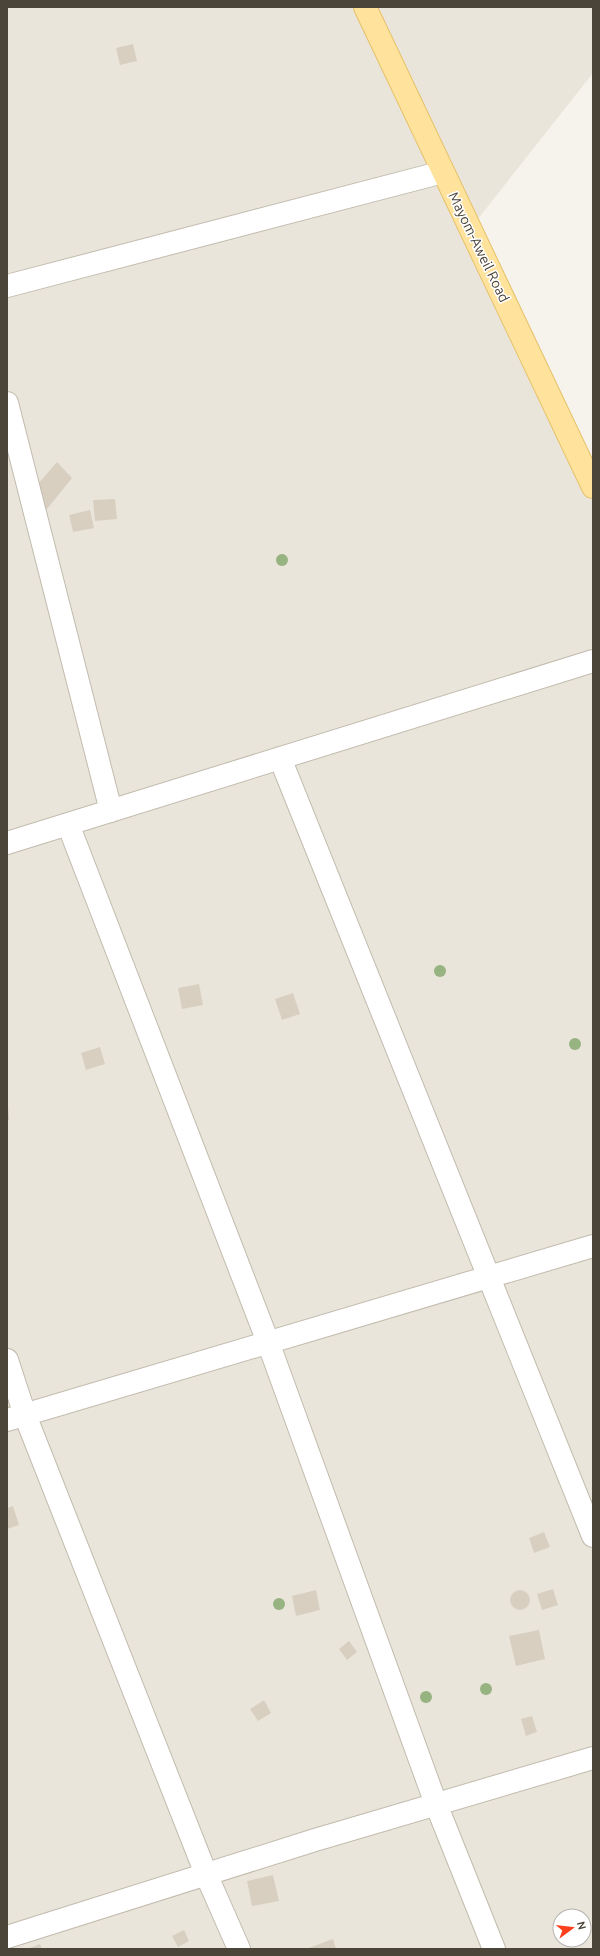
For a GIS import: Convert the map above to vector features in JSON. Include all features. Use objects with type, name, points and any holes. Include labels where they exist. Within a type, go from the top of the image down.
[{"type":"main road","name":"Mayom-Aweil Road","points":[[364,7],[593,487]]},
{"type":"street","points":[[7,286],[443,172]]},
{"type":"street","points":[[7,403],[111,811]]},
{"type":"street","points":[[7,843],[593,661]]},
{"type":"street","points":[[280,758],[593,1536]]},
{"type":"street","points":[[68,824],[268,1342],[436,1804],[494,1949]]},
{"type":"street","points":[[16,1417],[593,1246]]},
{"type":"street","points":[[7,1360],[16,1417],[206,1874],[239,1949]]},
{"type":"street","points":[[7,1937],[206,1874],[593,1758]]},
{"type":"street","points":[[7,1944],[9,1949]]},
{"type":"shaded area","points":[[7,7],[593,7],[593,73],[470,229],[593,484],[593,1949],[7,1949]]},
{"type":"building","points":[[133,44],[137,61],[120,65],[116,48]]},
{"type":"building","points":[[57,462],[72,478],[47,509],[31,492]]},
{"type":"building","points":[[115,499],[117,519],[95,521],[93,500]]},
{"type":"building","points":[[90,510],[94,528],[73,532],[69,515]]},
{"type":"building","points":[[199,984],[203,1005],[182,1009],[178,988]]},
{"type":"building","points":[[293,993],[300,1014],[282,1020],[275,999]]},
{"type":"building","points":[[100,1047],[105,1064],[86,1070],[81,1053]]},
{"type":"building","points":[[8,1105],[9,1120],[7,1120]]},
{"type":"building","points":[[13,1506],[19,1525],[7,1529],[7,1508]]},
{"type":"building","points":[[544,1532],[550,1547],[534,1553],[529,1538]]},
{"type":"building","points":[[553,1589],[558,1605],[542,1610],[537,1594]]},
{"type":"building","points":[[316,1590],[320,1610],[296,1616],[292,1596]]},
{"type":"building","points":[[520,1590],[527,1593],[530,1600],[527,1607],[520,1610],[513,1607],[510,1600],[513,1593]]},
{"type":"building","points":[[539,1630],[545,1659],[516,1666],[509,1636]]},
{"type":"building","points":[[349,1641],[357,1652],[347,1660],[339,1649]]},
{"type":"building","points":[[264,1700],[271,1713],[258,1721],[250,1709]]},
{"type":"building","points":[[532,1716],[537,1732],[526,1736],[521,1719]]},
{"type":"building","points":[[273,1875],[279,1901],[252,1906],[247,1881]]},
{"type":"building","points":[[184,1930],[189,1941],[178,1947],[172,1936]]},
{"type":"building","points":[[333,1939],[336,1949],[306,1949]]},
{"type":"building","points":[[40,1944],[42,1949],[27,1949]]}]
